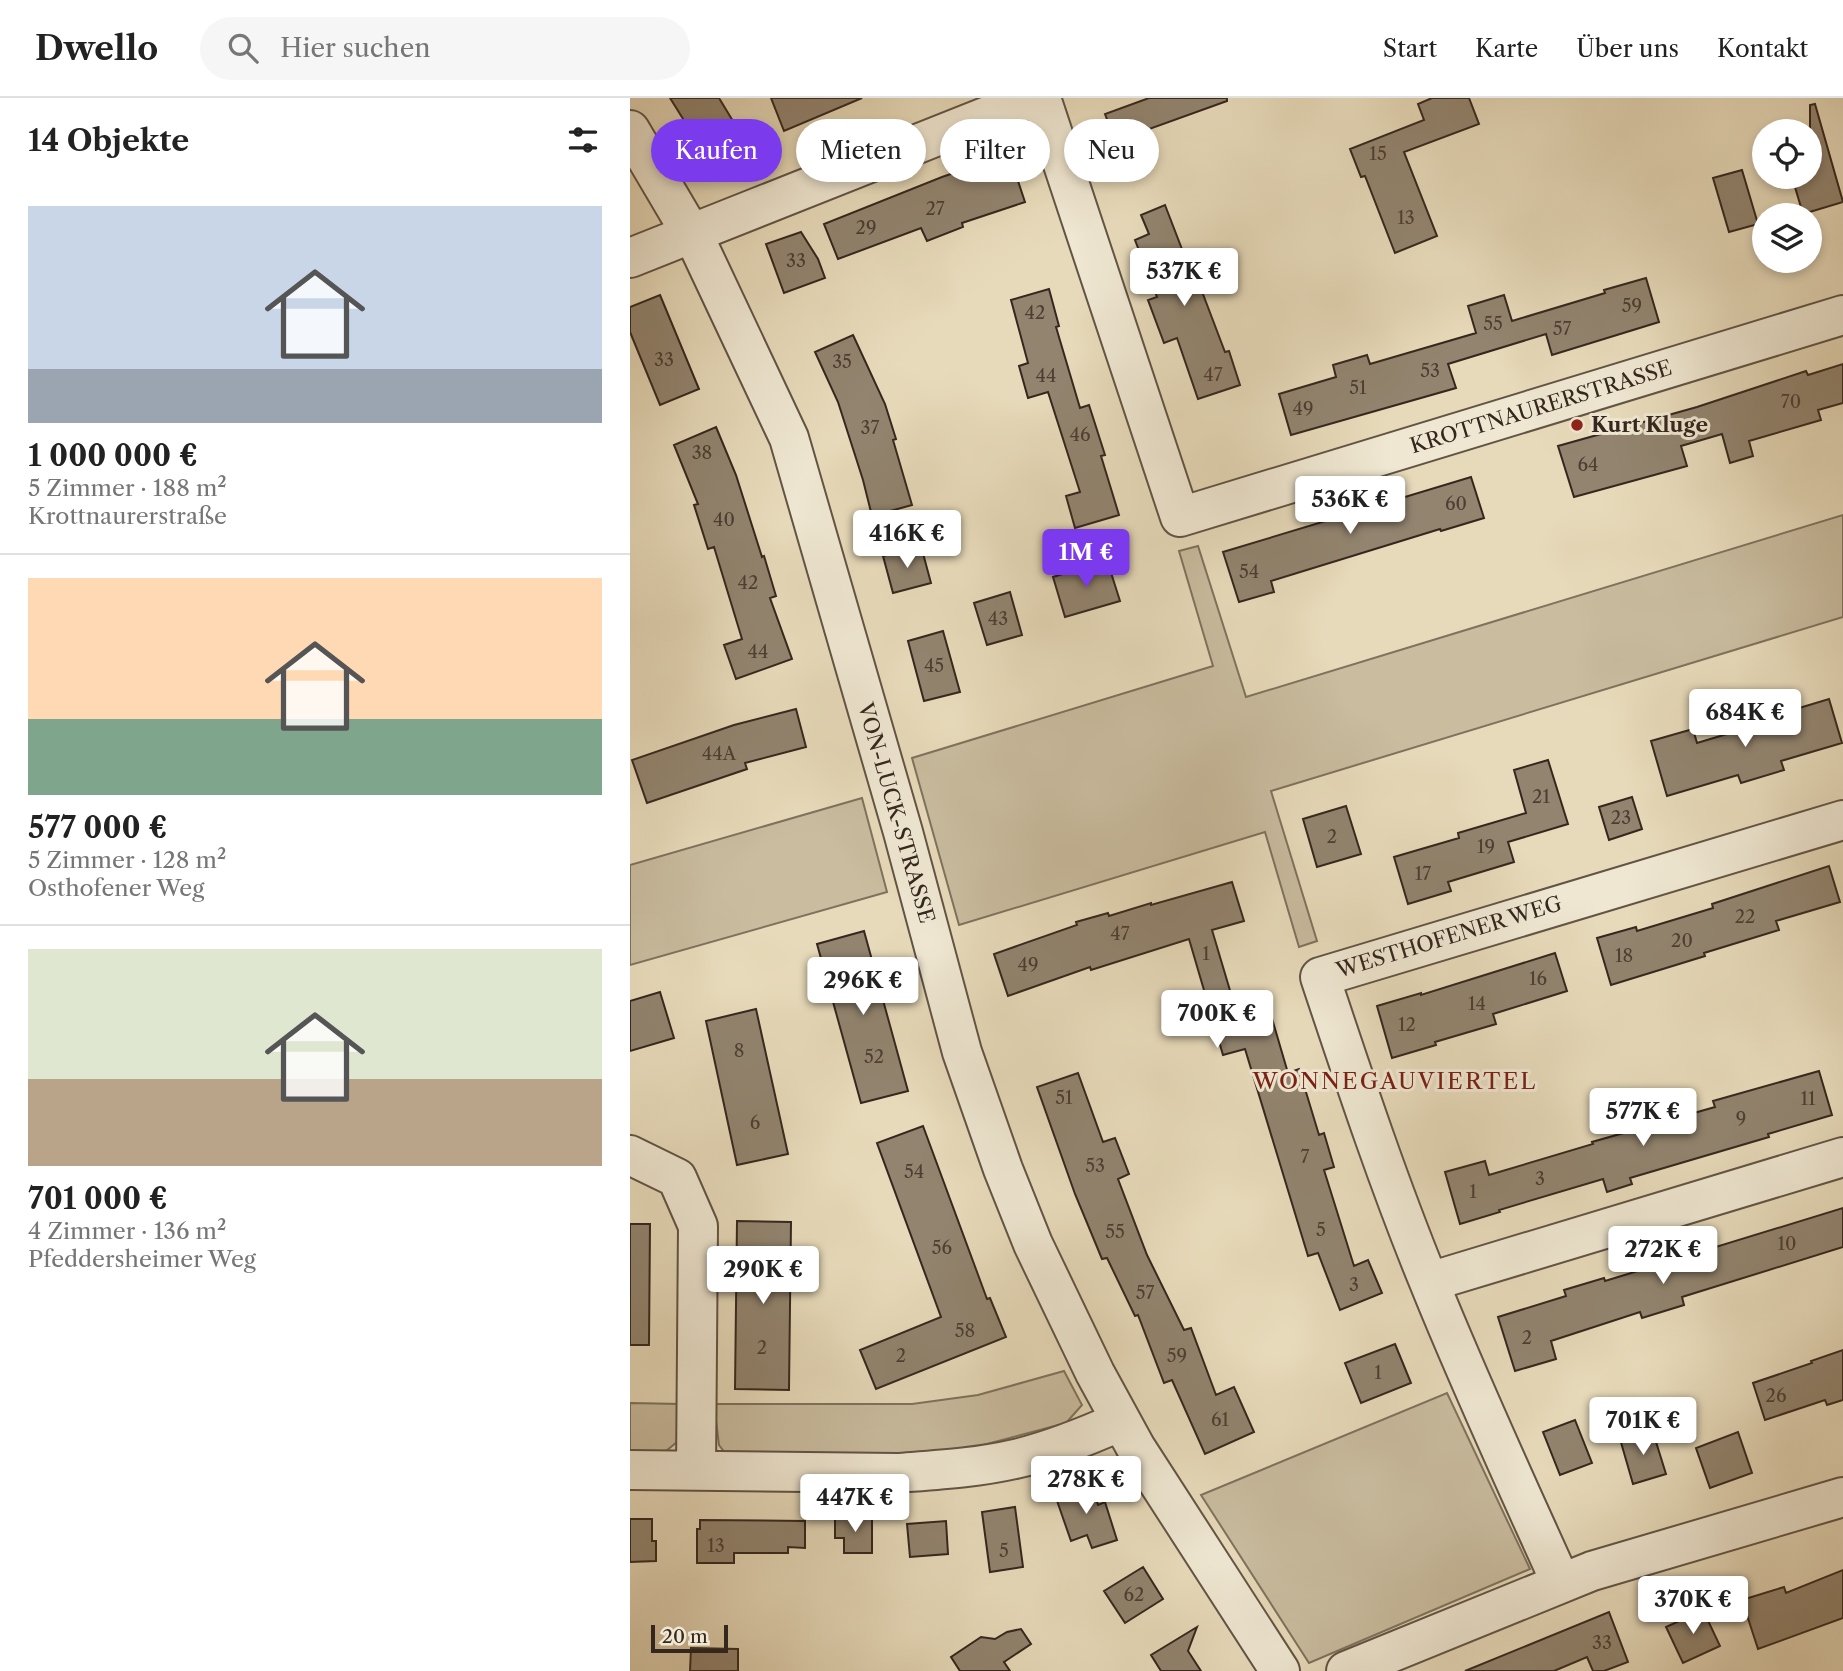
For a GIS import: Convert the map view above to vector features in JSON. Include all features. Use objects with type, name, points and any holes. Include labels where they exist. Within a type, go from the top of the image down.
[{"type":"street","points":[[630,258],[1033,98]]},
{"type":"street","name":"KROTTNAURERSTRASSE","points":[[1041,98],[1180,517],[1843,315]]},
{"type":"street","name":"VON-LUCK-STRASSE","points":[[630,130],[691,233],[789,438],[903,832],[962,1052],[1003,1169],[1034,1244],[1095,1373],[1121,1421],[1184,1525],[1280,1671]]},
{"type":"street","name":"WESTHOFENER WEG","points":[[1561,1583],[1486,1418],[1429,1282],[1396,1199],[1320,977],[1843,820]]},
{"type":"street","points":[[630,1155],[677,1178],[698,1226],[696,1470]]},
{"type":"street","points":[[1429,1282],[1843,1157]]},
{"type":"street","points":[[630,1470],[897,1473],[973,1466],[1026,1456],[1121,1421]]},
{"type":"street","points":[[1346,1671],[1592,1571],[1843,1497]]},
{"type":"shaded area","points":[[1843,515],[1843,617],[1271,791],[1317,941],[1299,947],[1265,832],[959,925],[912,758],[1213,666],[1179,551],[1198,546],[1246,697]]},
{"type":"shaded area","points":[[862,798],[887,892],[630,965],[630,865]]},
{"type":"shaded area","points":[[1064,1371],[1082,1405],[1066,1423],[949,1454],[726,1454],[719,1445],[714,1404],[912,1404],[978,1395]]},
{"type":"shaded area","points":[[1447,1393],[1530,1569],[1309,1663],[1201,1495]]},
{"type":"shaded area","points":[[630,1403],[680,1404],[677,1442],[666,1451],[630,1451]]},
{"type":"building","points":[[670,98],[719,98],[732,119],[683,119]]},
{"type":"building","points":[[771,98],[862,98],[812,119],[796,119],[796,126],[784,131],[782,119],[779,119]]},
{"type":"building","points":[[1149,98],[1227,98],[1227,101],[1159,125],[1159,119],[1107,119],[1105,114]]},
{"type":"building","points":[[1432,98],[1469,98],[1479,124],[1404,152],[1437,236],[1395,253],[1365,176],[1361,177],[1350,149],[1424,120],[1418,104]]},
{"type":"building","points":[[1815,104],[1819,119],[1810,119],[1810,105]]},
{"type":"building","points":[[1822,128],[1843,202],[1822,208],[1822,203],[1800,203],[1796,189],[1822,189]]},
{"type":"building","points":[[1742,170],[1752,204],[1752,226],[1729,232],[1713,178]]},
{"type":"building","points":[[940,178],[940,182],[1018,182],[1025,202],[962,223],[963,227],[927,241],[921,228],[838,259],[824,224]]},
{"type":"building","points":[[1165,205],[1225,352],[1229,351],[1240,385],[1198,399],[1177,338],[1164,343],[1148,300],[1157,297],[1135,240],[1149,234],[1141,215]]},
{"type":"building","points":[[801,232],[818,259],[825,278],[784,293],[766,244]]},
{"type":"building","points":[[1646,278],[1659,322],[1552,355],[1546,334],[1448,364],[1456,388],[1291,435],[1279,394],[1336,377],[1333,365],[1367,355],[1370,364],[1476,333],[1468,306],[1504,295],[1512,321]]},
{"type":"building","points":[[1049,289],[1059,326],[1056,327],[1080,408],[1089,405],[1105,455],[1101,456],[1119,515],[1075,528],[1066,496],[1080,492],[1048,392],[1028,398],[1019,366],[1028,363],[1011,300]]},
{"type":"building","points":[[660,295],[699,389],[660,405],[630,332],[630,307]]},
{"type":"building","points":[[853,335],[885,404],[912,505],[872,516],[838,402],[815,352]]},
{"type":"building","points":[[1843,364],[1843,403],[1818,410],[1821,420],[1749,441],[1753,456],[1730,463],[1722,434],[1681,446],[1687,466],[1574,497],[1558,446],[1697,407],[1806,371],[1808,375]]},
{"type":"building","points":[[716,427],[736,475],[762,557],[764,556],[776,596],[770,598],[792,659],[736,679],[724,645],[742,639],[714,547],[708,549],[694,505],[698,504],[674,445]]},
{"type":"building","points":[[1471,477],[1484,518],[1271,581],[1274,592],[1239,602],[1223,552]]},
{"type":"building","points":[[921,546],[931,583],[893,593],[883,556]]},
{"type":"building","points":[[1107,560],[1120,601],[1065,617],[1053,577]]},
{"type":"building","points":[[1010,592],[1022,635],[987,645],[974,603]]},
{"type":"building","points":[[943,631],[960,692],[924,701],[908,641]]},
{"type":"building","points":[[1829,699],[1842,743],[1781,761],[1784,770],[1741,783],[1738,775],[1667,796],[1651,741],[1693,729],[1697,743],[1787,716],[1786,712]]},
{"type":"building","points":[[796,709],[806,747],[745,763],[747,769],[647,803],[632,760],[734,725]]},
{"type":"building","points":[[1548,760],[1568,824],[1508,842],[1514,862],[1448,882],[1451,891],[1408,904],[1394,857],[1459,838],[1458,833],[1526,813],[1514,770]]},
{"type":"building","points":[[1632,797],[1642,829],[1609,840],[1599,807]]},
{"type":"building","points":[[1346,806],[1361,854],[1317,867],[1303,819]]},
{"type":"building","points":[[1829,866],[1840,902],[1776,921],[1779,930],[1611,985],[1597,938],[1636,927],[1637,931],[1713,908],[1712,904]]},
{"type":"building","points":[[1232,882],[1244,921],[1212,930],[1237,1014],[1268,1005],[1288,1073],[1299,1069],[1319,1135],[1324,1133],[1334,1167],[1324,1170],[1354,1266],[1368,1260],[1382,1293],[1340,1310],[1318,1253],[1308,1256],[1245,1049],[1223,1055],[1189,939],[1091,970],[1090,967],[1008,996],[994,954],[1077,925],[1076,922],[1108,913],[1109,916]]},
{"type":"building","points":[[864,931],[908,1091],[861,1103],[817,944]]},
{"type":"building","points":[[1555,953],[1567,991],[1493,1014],[1496,1024],[1392,1058],[1377,1006]]},
{"type":"building","points":[[660,992],[674,1038],[630,1051],[630,1001]]},
{"type":"building","points":[[756,1009],[788,1154],[737,1165],[706,1021]]},
{"type":"building","points":[[1819,1071],[1832,1115],[1768,1134],[1769,1137],[1630,1178],[1632,1184],[1607,1192],[1603,1179],[1460,1224],[1445,1172],[1485,1161],[1489,1175],[1715,1107],[1713,1101]]},
{"type":"building","points":[[1078,1073],[1103,1142],[1115,1138],[1129,1174],[1118,1179],[1147,1255],[1184,1330],[1191,1328],[1216,1395],[1234,1387],[1254,1432],[1205,1454],[1172,1380],[1164,1383],[1138,1315],[1135,1316],[1107,1258],[1102,1259],[1075,1194],[1037,1087]]},
{"type":"building","points":[[923,1126],[987,1299],[990,1298],[1006,1337],[876,1389],[860,1350],[941,1317],[877,1143]]},
{"type":"building","points":[[1843,1208],[1843,1247],[1682,1297],[1684,1305],[1642,1318],[1640,1312],[1551,1341],[1556,1359],[1515,1371],[1498,1317],[1566,1296],[1564,1290],[1604,1278],[1605,1281]]},
{"type":"building","points":[[737,1221],[791,1222],[789,1390],[735,1389]]},
{"type":"building","points":[[630,1224],[650,1224],[649,1345],[630,1345]]},
{"type":"building","points":[[1395,1344],[1411,1383],[1361,1403],[1345,1363]]},
{"type":"building","points":[[1843,1350],[1843,1400],[1827,1405],[1825,1400],[1765,1420],[1753,1383]]},
{"type":"building","points":[[1575,1420],[1592,1463],[1560,1475],[1543,1432]]},
{"type":"building","points":[[1652,1429],[1666,1474],[1633,1484],[1620,1439]]},
{"type":"building","points":[[1738,1432],[1752,1473],[1710,1488],[1696,1448]]},
{"type":"building","points":[[1091,1483],[1098,1505],[1105,1502],[1117,1540],[1092,1548],[1087,1535],[1071,1541],[1055,1495]]},
{"type":"building","points":[[1015,1507],[1023,1567],[990,1572],[982,1512]]},
{"type":"building","points":[[835,1518],[872,1518],[872,1553],[844,1553],[844,1538],[835,1538]]},
{"type":"building","points":[[630,1519],[652,1519],[656,1561],[630,1562]]},
{"type":"building","points":[[700,1520],[805,1521],[805,1548],[788,1547],[788,1553],[734,1553],[734,1563],[697,1563],[697,1529],[700,1529]]},
{"type":"building","points":[[946,1521],[948,1554],[910,1557],[907,1524]]},
{"type":"building","points":[[1143,1567],[1163,1599],[1125,1623],[1104,1591]]},
{"type":"building","points":[[1843,1570],[1843,1618],[1758,1649],[1742,1600],[1784,1587],[1786,1593]]},
{"type":"building","points":[[1703,1610],[1720,1646],[1683,1663],[1666,1627]]},
{"type":"building","points":[[1609,1612],[1628,1662],[1604,1671],[1593,1671],[1587,1657],[1554,1671],[1465,1671]]},
{"type":"building","points":[[1197,1627],[1188,1651],[1201,1671],[1161,1671],[1151,1655]]},
{"type":"building","points":[[1021,1629],[1031,1644],[1004,1662],[1010,1671],[960,1671],[951,1657],[981,1637],[995,1639],[1007,1632]]},
{"type":"building","points":[[691,1648],[738,1649],[738,1671],[690,1671]]},
{"type":"place","name":"Kurt Kluge","points":[[1577,425]]},
{"type":"district","name":"WONNEGAUVIERTEL","points":[[1395,1081]]}]
